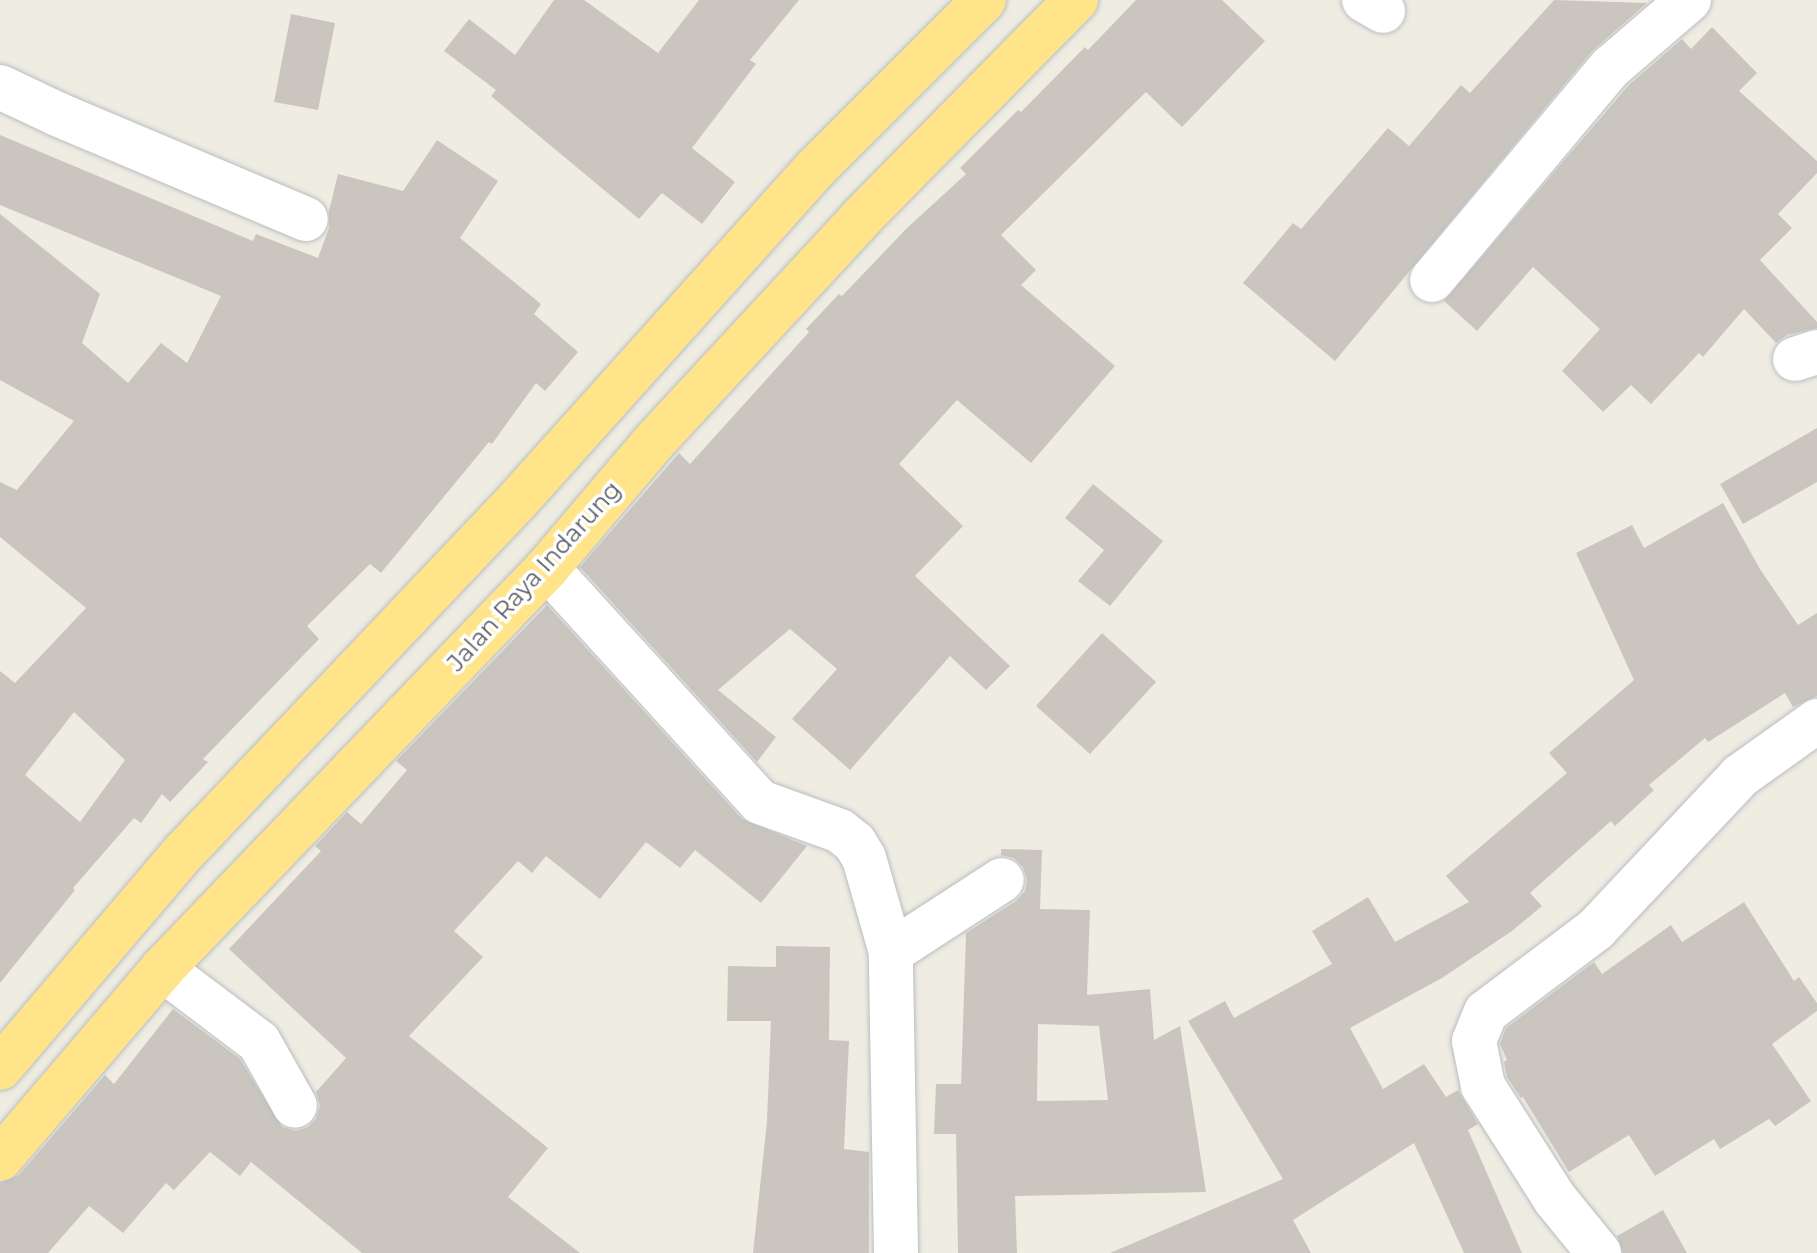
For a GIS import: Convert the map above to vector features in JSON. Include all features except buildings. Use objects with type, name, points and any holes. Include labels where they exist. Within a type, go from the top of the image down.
[{"type":"highway","points":[[0,1068],[185,851],[518,500],[815,169],[984,0]]},
{"type":"highway","name":"Jalan Raya Indarung","points":[[0,1159],[162,969],[232,893],[547,568],[652,444],[860,219],[1076,0]]},
{"type":"highway","points":[[605,403],[652,444]]},
{"type":"highway","points":[[185,851],[232,893]]},
{"type":"street","points":[[1432,280],[1611,67],[1689,0]]},
{"type":"street","points":[[0,87],[306,219]]},
{"type":"street","points":[[547,568],[760,802],[840,831],[855,843],[864,858],[891,952],[896,1253]]},
{"type":"street","points":[[1599,1253],[1555,1199],[1483,1086],[1474,1041],[1486,1012],[1596,929],[1740,776],[1817,721]]},
{"type":"street","points":[[891,952],[1002,880]]},
{"type":"street","points":[[162,969],[259,1042],[295,1106]]}]
